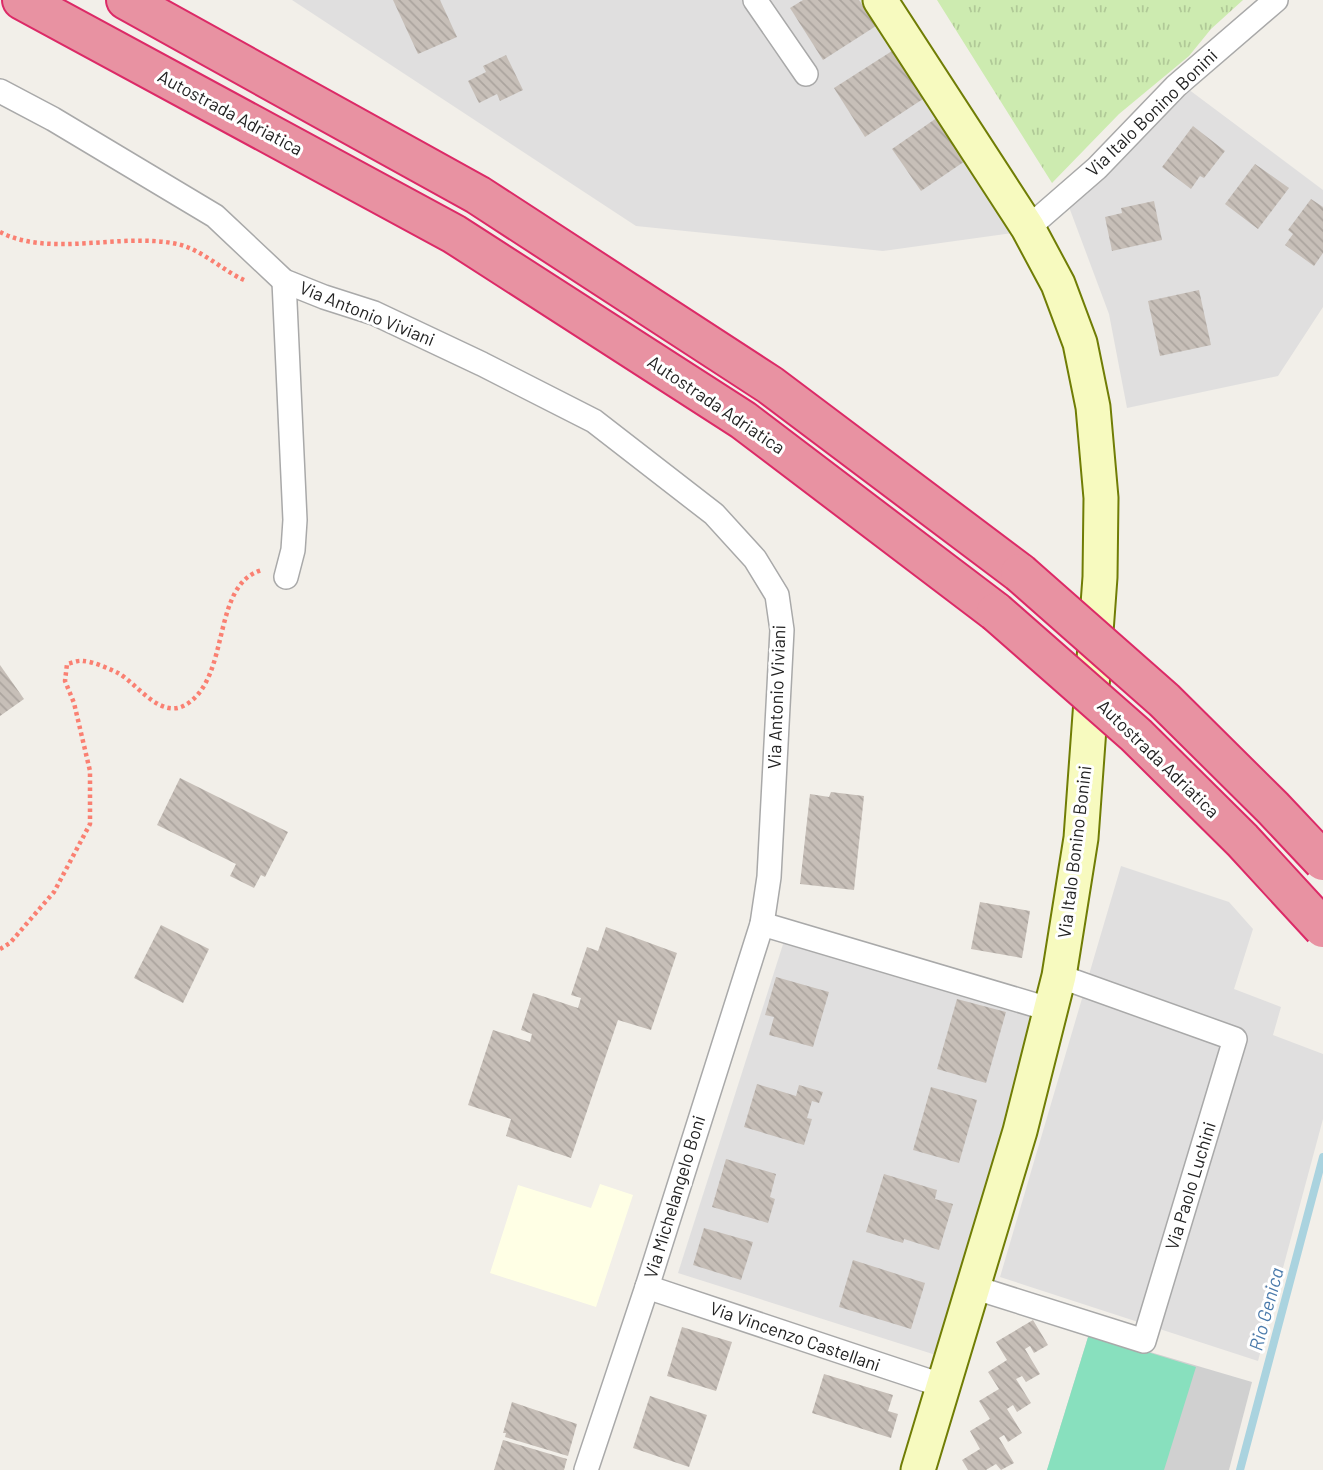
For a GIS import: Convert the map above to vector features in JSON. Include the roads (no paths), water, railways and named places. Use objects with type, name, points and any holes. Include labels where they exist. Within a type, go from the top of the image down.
[{"type":"highway","name":"Autostrada Adriatica","points":[[22,0],[454,234],[743,421],[996,611],[1136,735],[1242,840],[1323,928]]},
{"type":"highway","points":[[126,0],[478,195],[770,385],[1020,573],[1164,700],[1273,808],[1323,862]]},
{"type":"main road","name":"Via Italo Bonino Bonini","points":[[880,0],[1028,228],[1058,284],[1080,343],[1093,407],[1101,498],[1100,577],[1081,838],[1059,976],[1020,1131],[918,1470]]},
{"type":"street","points":[[755,0],[806,74]]},
{"type":"street","name":"Via Italo Bonino Bonini","points":[[1028,228],[1097,168],[1176,86],[1276,0]]},
{"type":"street","name":"Via Antonio Viviani","points":[[0,91],[54,119],[215,216],[284,281],[374,313],[482,363],[594,421],[713,514],[755,559],[777,595],[782,630],[769,877],[762,924]]},
{"type":"street","name":"Via Antonio Viviani","points":[[284,281],[295,520],[288,570]]},
{"type":"street","points":[[762,924],[1052,1010]]},
{"type":"street","name":"Via Michelangelo Boni","points":[[586,1470],[762,924]]},
{"type":"street","name":"Via Paolo Luchini","points":[[973,1287],[1144,1341],[1235,1039],[1059,976]]},
{"type":"street","name":"Via Vincenzo Castellani","points":[[647,1287],[943,1387]]},
{"type":"waterway","name":"Rio Genica","points":[[1240,1470],[1323,1157]]}]
